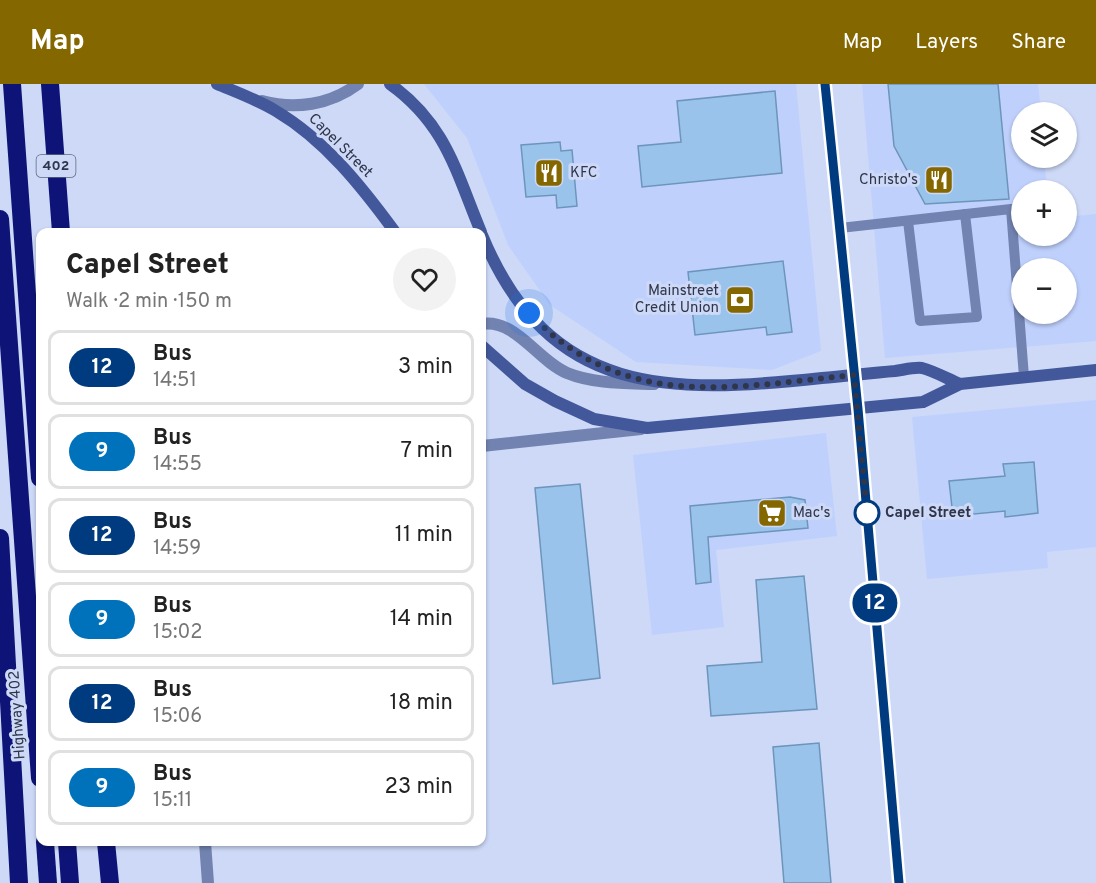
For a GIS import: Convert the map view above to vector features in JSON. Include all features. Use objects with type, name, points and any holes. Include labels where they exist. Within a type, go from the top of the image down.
[{"type":"highway","points":[[13,92],[36,421]]},
{"type":"highway","name":"402","points":[[51,92],[61,228]]},
{"type":"highway","name":"Highway 402","points":[[0,219],[36,722]]},
{"type":"highway","points":[[0,538],[19,883]]},
{"type":"highway","points":[[45,846],[48,883]]},
{"type":"highway","points":[[67,846],[70,883]]},
{"type":"highway","points":[[106,846],[110,883]]},
{"type":"street","name":"Capel Street","points":[[217,84],[297,124],[361,188],[391,228]]},
{"type":"street","points":[[249,98],[286,106],[301,105],[339,96],[358,84]]},
{"type":"street","points":[[390,84],[407,96],[438,132],[458,171],[479,228]]},
{"type":"street","points":[[825,84],[858,409],[899,883]]},
{"type":"street","points":[[486,244],[503,280],[519,302],[558,341],[582,358],[606,369],[661,384]]},
{"type":"street","points":[[486,323],[495,322],[506,326],[551,365],[569,374],[612,383],[704,387],[746,386],[921,368],[960,384]]},
{"type":"street","points":[[486,349],[525,384],[555,401],[594,419],[647,428]]},
{"type":"street","points":[[486,446],[923,402],[960,384],[1096,370]]},
{"type":"street","points":[[205,846],[208,883]]},
{"type":"lane","points":[[840,228],[1011,209],[1024,377]]},
{"type":"lane","points":[[908,220],[920,321],[977,317],[965,214]]},
{"type":"shaded area","points":[[424,84],[796,84],[821,351],[772,370],[636,362],[550,305],[508,245],[467,138]]},
{"type":"shaded area","points":[[862,84],[1038,84],[1040,102],[1011,102],[1011,168],[1045,168],[1046,180],[1011,180],[1011,246],[1077,246],[1077,216],[1096,214],[1096,341],[885,358]]},
{"type":"shaded area","points":[[1096,400],[1096,547],[1047,552],[1048,568],[927,579],[912,417]]},
{"type":"shaded area","points":[[826,433],[837,536],[716,550],[724,627],[652,635],[633,455]]},
{"type":"building","points":[[888,84],[998,84],[1009,199],[925,204],[894,146]]},
{"type":"building","points":[[775,91],[782,173],[642,187],[638,146],[681,142],[677,101]]},
{"type":"building","name":"KFC","points":[[560,142],[561,151],[572,150],[577,206],[557,208],[556,195],[526,197],[521,145]]},
{"type":"building","name":"Mainstreet Credit Union","points":[[783,261],[792,332],[767,335],[766,327],[695,335],[688,272]]},
{"type":"building","points":[[1034,462],[1038,513],[1005,517],[1005,511],[953,516],[949,481],[1005,476],[1003,464]]},
{"type":"building","points":[[580,484],[600,678],[553,684],[535,488]]},
{"type":"building","points":[[790,497],[805,500],[808,528],[708,537],[711,582],[696,584],[690,506]]},
{"type":"building","points":[[804,576],[817,709],[711,716],[707,666],[762,662],[756,580]]},
{"type":"building","points":[[819,743],[831,883],[784,883],[773,747]]},
{"type":"bus line","name":"12","points":[[825,84],[858,409],[899,883]]},
{"type":"place","name":"KFC","points":[[549,173]]},
{"type":"place","name":"Christo's","points":[[939,180]]},
{"type":"place","name":"Mainstreet Credit Union","points":[[740,300]]},
{"type":"place","name":"Mac's","points":[[772,513]]},
{"type":"place","name":"Capel Street","points":[[867,513]]},
{"type":"route","points":[[529,313],[558,341],[582,358],[606,369],[650,382],[704,387],[746,386],[854,375],[867,513]]}]
